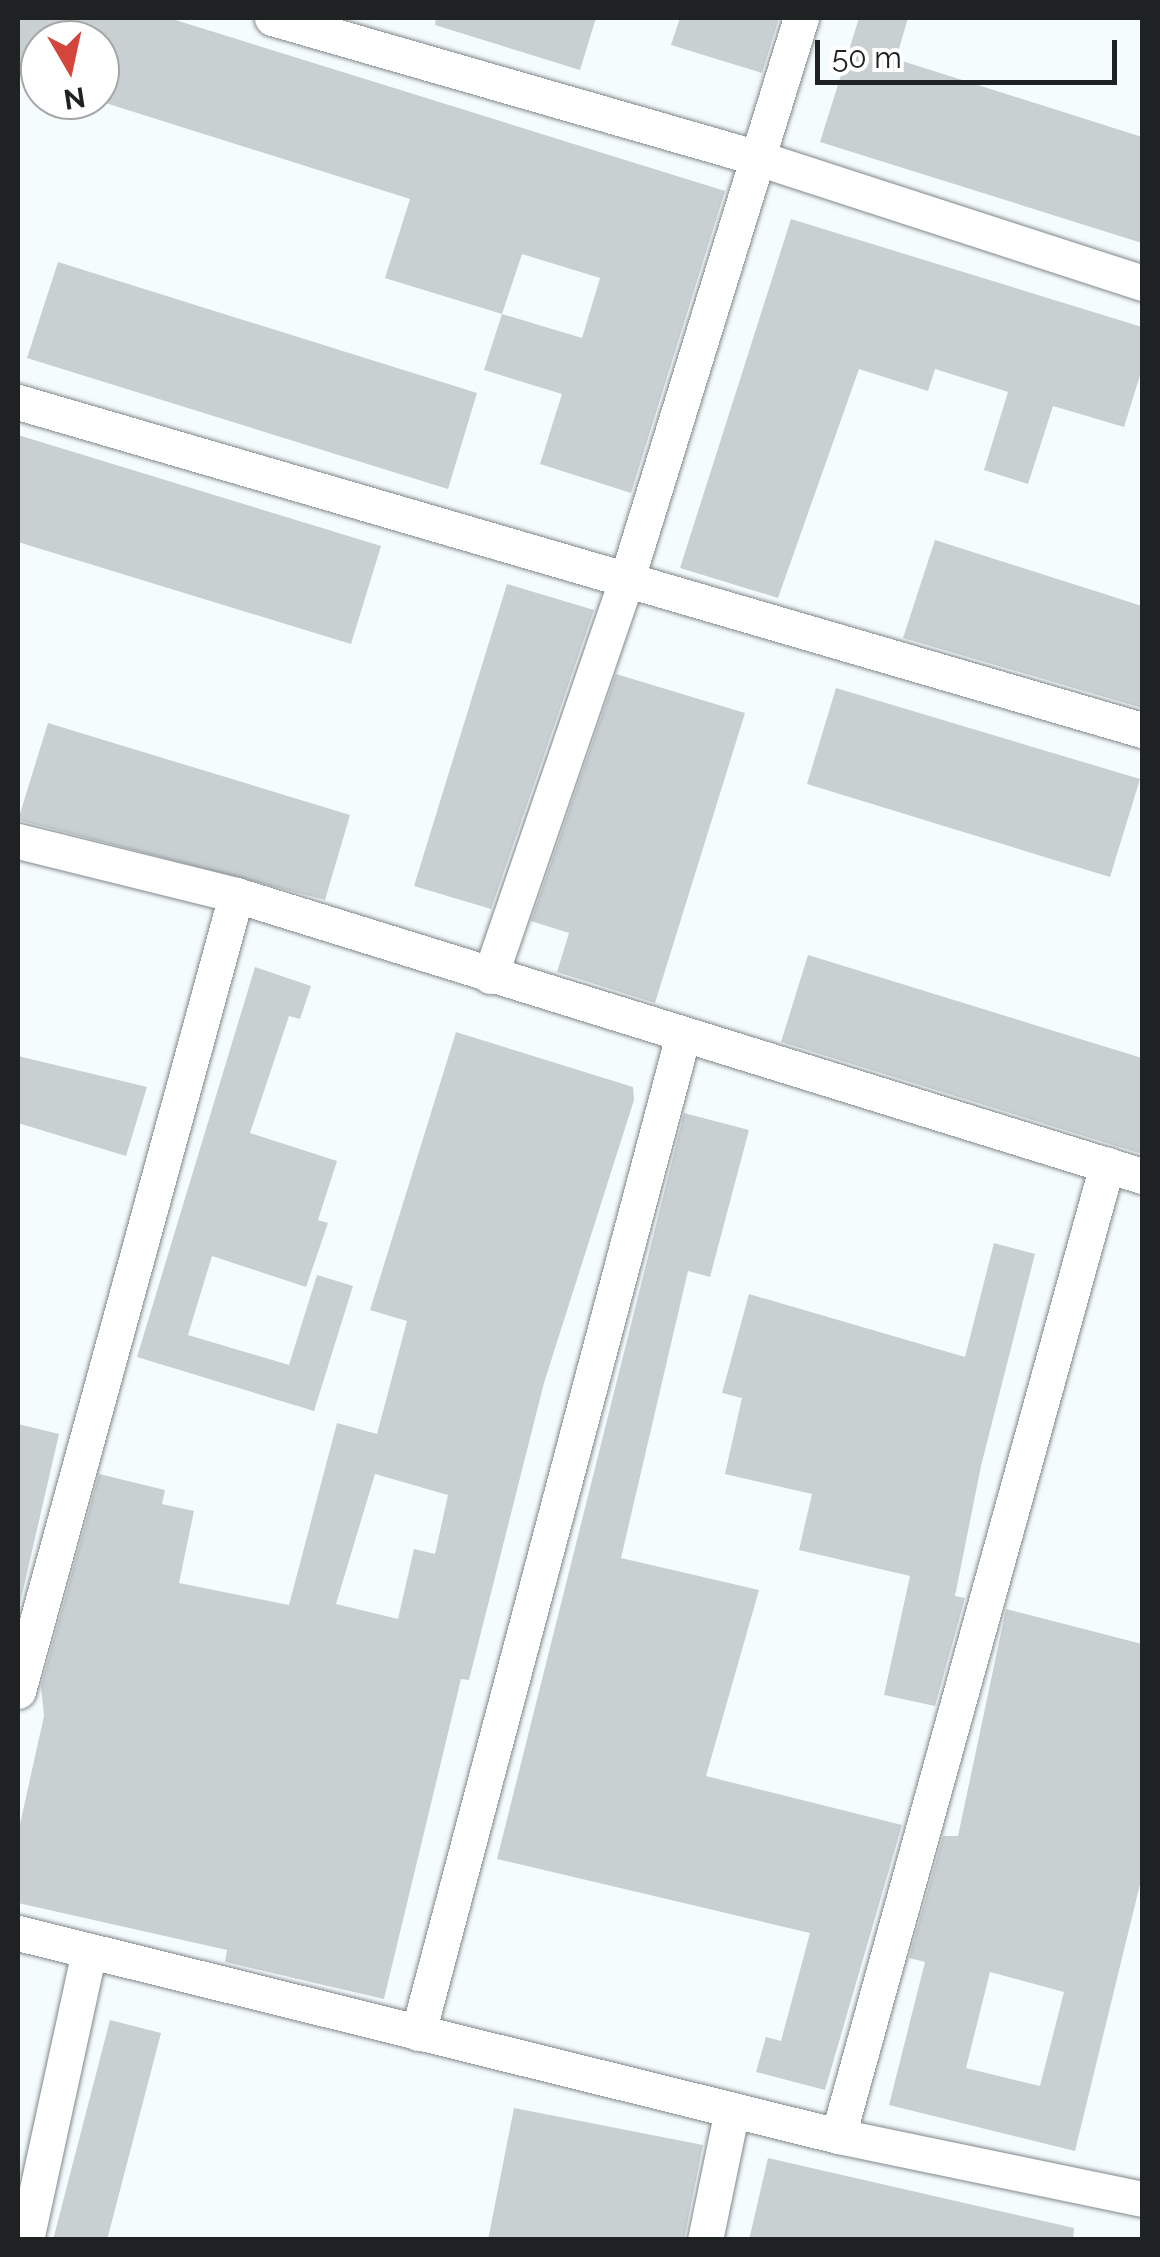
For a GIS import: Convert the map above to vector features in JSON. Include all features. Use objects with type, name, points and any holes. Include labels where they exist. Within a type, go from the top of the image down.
[{"type":"street","points":[[272,18],[758,158],[1142,283]]},
{"type":"street","points":[[490,976],[628,575],[801,18]]},
{"type":"street","points":[[18,402],[628,575],[1142,730]]},
{"type":"street","points":[[18,841],[236,895],[682,1038],[1142,1176]]},
{"type":"street","points":[[18,1691],[236,895]]},
{"type":"street","points":[[418,2032],[682,1038]]},
{"type":"street","points":[[838,2136],[1106,1166]]},
{"type":"street","points":[[18,1934],[838,2136],[1142,2198]]},
{"type":"street","points":[[26,2240],[89,1951]]},
{"type":"street","points":[[705,2240],[732,2110]]},
{"type":"building","points":[[18,18],[169,18],[725,191],[631,493],[540,464],[562,394],[484,370],[502,314],[385,278],[410,199],[120,108],[120,20],[20,20],[20,77]],"holes":[[[522,254],[600,278],[582,338],[502,314]]]},
{"type":"building","points":[[436,18],[596,18],[580,70],[435,25]]},
{"type":"building","points":[[680,18],[779,18],[762,73],[671,45]]},
{"type":"building","points":[[859,18],[908,18],[896,59],[1142,137],[1142,243],[820,142]]},
{"type":"building","points":[[791,219],[1142,327],[1142,369],[1124,427],[1053,406],[1028,484],[984,470],[1008,392],[935,369],[928,391],[859,369],[778,598],[680,568]]},
{"type":"building","points":[[58,262],[477,393],[448,489],[27,358]]},
{"type":"building","points":[[18,435],[381,546],[351,644],[18,542]]},
{"type":"building","points":[[935,540],[1142,606],[1142,708],[903,638]]},
{"type":"building","points":[[507,584],[594,610],[491,909],[414,886]]},
{"type":"building","points":[[616,674],[745,713],[655,1003],[557,972],[569,933],[531,921]]},
{"type":"building","points":[[836,688],[1140,779],[1110,877],[807,784]]},
{"type":"building","points":[[48,723],[350,815],[325,900],[18,820]]},
{"type":"building","points":[[808,955],[1142,1058],[1142,1154],[781,1042]]},
{"type":"building","points":[[255,967],[311,986],[300,1019],[289,1016],[250,1133],[337,1161],[318,1220],[328,1223],[306,1287],[212,1256],[188,1335],[289,1365],[317,1275],[353,1286],[314,1411],[137,1357]]},
{"type":"building","points":[[456,1032],[633,1087],[634,1100],[544,1383],[469,1680],[461,1679],[384,1999],[225,1962],[227,1950],[18,1903],[18,1833],[44,1716],[41,1686],[99,1474],[165,1490],[162,1504],[194,1511],[179,1583],[289,1605],[337,1423],[377,1434],[407,1321],[370,1310]],"holes":[[[375,1474],[448,1495],[435,1554],[414,1549],[398,1619],[336,1604]]]},
{"type":"building","points":[[18,1056],[147,1087],[126,1156],[18,1123]]},
{"type":"building","points":[[684,1113],[749,1130],[710,1277],[688,1271],[621,1558],[759,1590],[706,1776],[902,1825],[825,2090],[756,2072],[766,2037],[781,2041],[810,1933],[497,1859]]},
{"type":"building","points":[[994,1243],[1035,1254],[981,1466],[955,1596],[965,1598],[935,1706],[884,1695],[910,1576],[799,1550],[812,1494],[725,1474],[742,1398],[722,1393],[749,1294],[965,1357]]},
{"type":"building","points":[[18,1424],[59,1434],[18,1612]]},
{"type":"building","points":[[1006,1609],[1142,1644],[1142,1876],[1075,2151],[889,2105],[925,1962],[909,1958],[943,1836],[958,1836]],"holes":[[[990,1972],[1064,1992],[1040,2086],[966,2068]]]},
{"type":"building","points":[[110,2020],[161,2033],[107,2240],[53,2240]]},
{"type":"building","points":[[514,2108],[703,2145],[684,2240],[488,2240]]},
{"type":"building","points":[[768,2158],[1074,2228],[1073,2240],[749,2240]]}]
